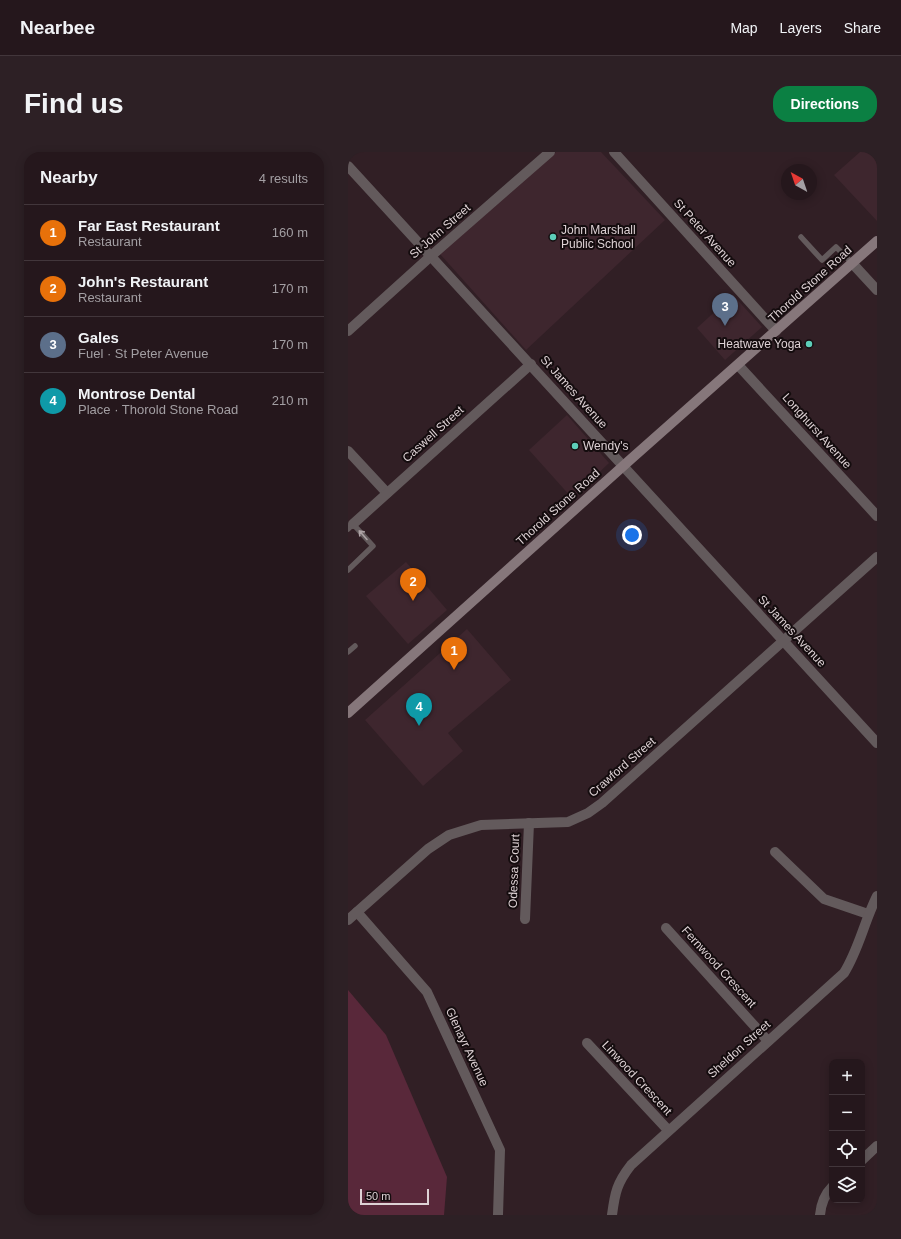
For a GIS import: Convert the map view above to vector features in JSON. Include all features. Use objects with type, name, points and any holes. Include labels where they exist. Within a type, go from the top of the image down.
[{"type":"main road","name":"Thorold Stone Road","points":[[348,713],[623,466],[877,241]]},
{"type":"street","name":"St John Street","points":[[348,331],[550,152]]},
{"type":"street","name":"St Peter Avenue","points":[[614,152],[776,331]]},
{"type":"street","name":"St James Avenue","points":[[348,166],[877,743]]},
{"type":"street","points":[[852,263],[877,290]]},
{"type":"street","name":"Caswell Street","points":[[351,526],[531,364]]},
{"type":"street","name":"Longhurst Avenue","points":[[738,364],[877,516]]},
{"type":"street","points":[[348,451],[387,493]]},
{"type":"street","name":"Crawford Street","points":[[348,920],[428,849],[449,835],[481,825],[568,822],[588,814],[877,557]]},
{"type":"street","name":"Odessa Court","points":[[525,919],[529,824]]},
{"type":"street","points":[[775,852],[824,899],[868,914]]},
{"type":"street","name":"Sheldon Street","points":[[612,1215],[614,1196],[620,1178],[630,1165],[844,973],[853,958],[868,914],[877,896]]},
{"type":"street","name":"Glenayr Avenue","points":[[357,912],[427,992],[500,1150],[498,1215]]},
{"type":"street","name":"Fernwood Crescent","points":[[666,928],[768,1041]]},
{"type":"street","name":"Linwood Crescent","points":[[587,1043],[668,1130]]},
{"type":"street","points":[[865,1157],[877,1146]]},
{"type":"street","points":[[820,1215],[821,1206],[826,1193],[829,1190]]},
{"type":"lane","points":[[801,237],[822,260],[836,247],[852,263]]},
{"type":"lane","points":[[348,570],[373,546],[351,526]]},
{"type":"lane","points":[[348,652],[356,646]]},
{"type":"shaded area","name":"John Marshall Public School","points":[[556,152],[601,152],[665,220],[526,350],[440,254]]},
{"type":"shaded area","points":[[860,152],[877,152],[877,221],[834,175]]},
{"type":"shaded area","points":[[733,295],[762,327],[725,360],[697,328]]},
{"type":"shaded area","points":[[567,415],[609,463],[572,498],[529,450]]},
{"type":"shaded area","points":[[406,562],[447,610],[408,644],[366,596]]},
{"type":"shaded area","points":[[467,629],[511,680],[448,733],[463,751],[423,786],[365,720]]},
{"type":"shaded area","points":[[348,990],[386,1035],[447,1177],[444,1215],[348,1215]]},
{"type":"place","name":"John Marshall Public School","points":[[553,237]]},
{"type":"place","name":"Gales","points":[[725,326]]},
{"type":"place","name":"Heatwave Yoga","points":[[809,344]]},
{"type":"place","name":"Wendy's","points":[[575,446]]},
{"type":"place","name":"John's Restaurant","points":[[413,601]]},
{"type":"place","name":"Far East Restaurant","points":[[454,670]]},
{"type":"place","name":"Montrose Dental","points":[[419,726]]}]
